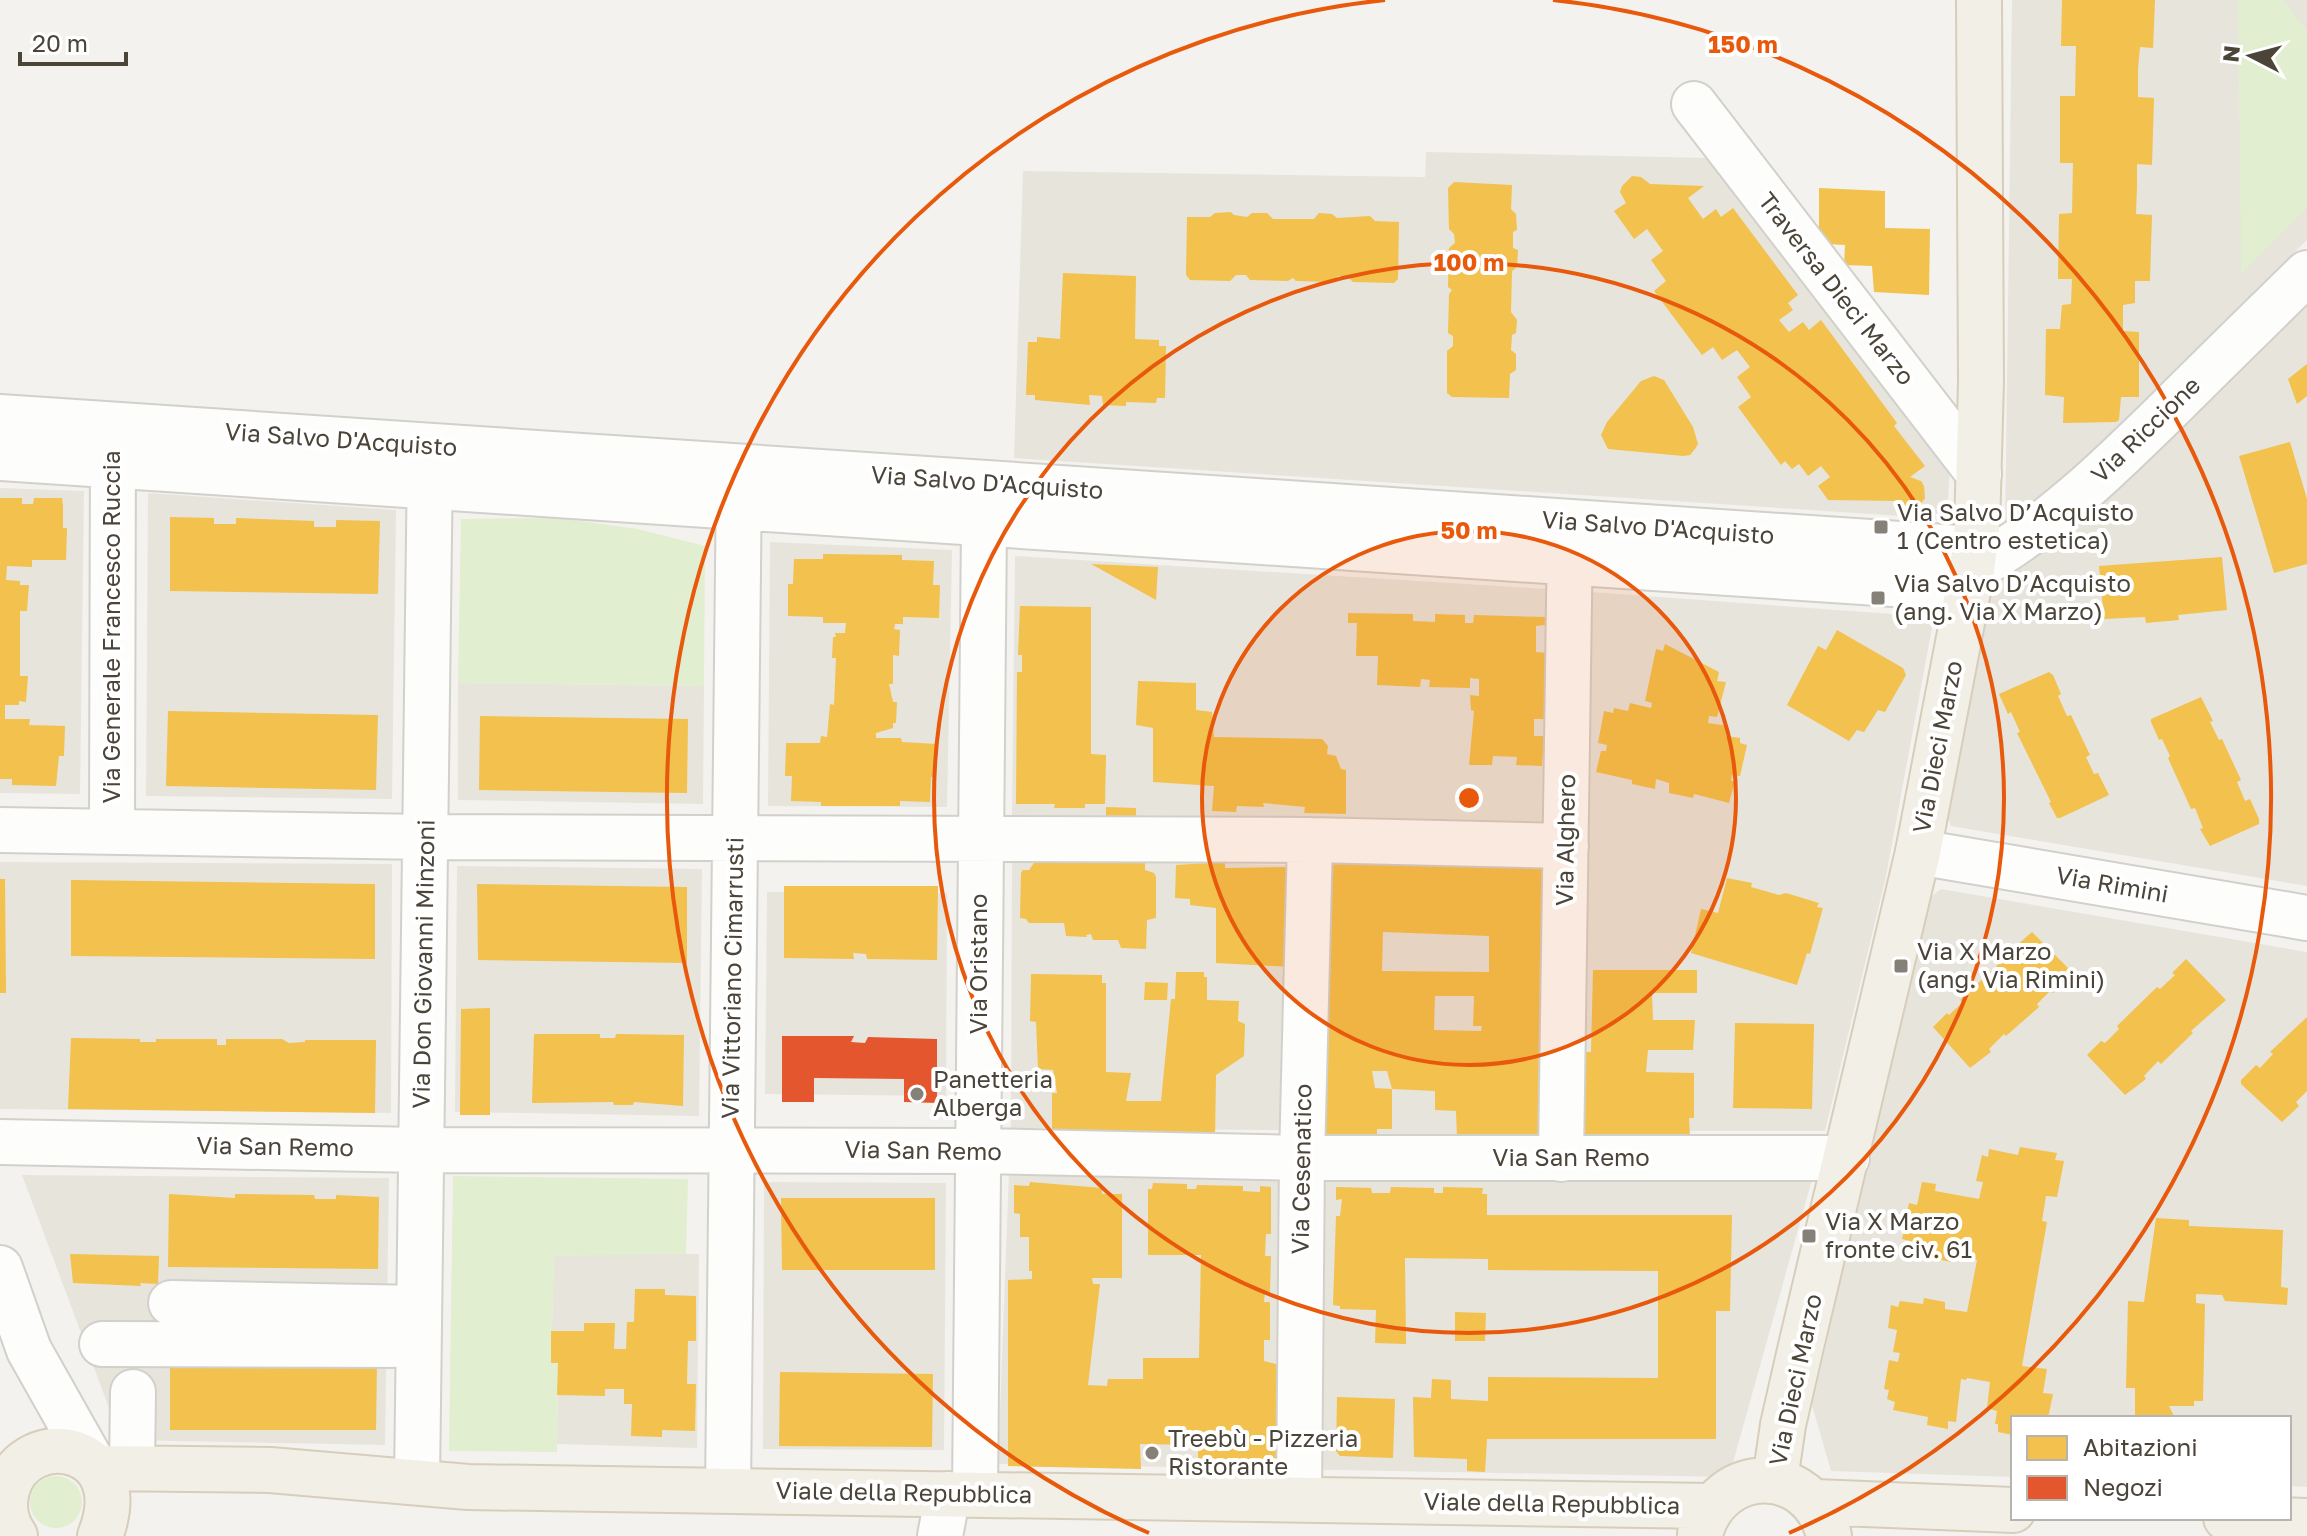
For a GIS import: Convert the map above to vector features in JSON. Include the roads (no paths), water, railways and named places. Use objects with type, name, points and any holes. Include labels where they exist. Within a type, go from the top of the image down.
[{"type":"main road","name":"Via Dieci Marzo","points":[[1775,1480],[1783,1425],[1918,852],[1971,569],[1979,474],[1981,382],[1979,0]]},
{"type":"main road","name":"Viale della Repubblica","points":[[17,1465],[49,1452],[69,1452],[107,1466],[270,1470],[468,1487],[728,1490],[954,1508],[1299,1499],[1663,1508],[1706,1521]]},
{"type":"main road","points":[[15,1536],[8,1526],[4,1502],[17,1465]]},
{"type":"main road","points":[[100,1536],[109,1501],[107,1466]]},
{"type":"main road","points":[[1706,1521],[1726,1492],[1744,1483],[1775,1480],[1797,1488],[1822,1519],[2011,1510]]},
{"type":"main road","points":[[2280,1520],[2307,1521]]},
{"type":"street","name":"Traversa Dieci Marzo","points":[[1694,104],[1979,474]]},
{"type":"street","name":"Via Riccione","points":[[1971,569],[1996,557],[2043,524],[2108,469],[2307,273]]},
{"type":"street","name":"Via Salvo D'Acquisto","points":[[0,417],[113,445],[1971,569]]},
{"type":"street","name":"Via Salvo D'Acquisto","points":[[0,458],[113,445]]},
{"type":"street","name":"Via Generale Francesco Ruccia","points":[[112,830],[113,445]]},
{"type":"street","name":"Via Don Giovanni Minzoni","points":[[417,1482],[429,466]]},
{"type":"street","name":"Via Vittoriano Cimarrusti","points":[[728,1490],[739,486]]},
{"type":"street","name":"Via Oristano","points":[[954,1508],[978,1151],[986,503]]},
{"type":"street","name":"Via Alghero","points":[[1561,1159],[1570,542]]},
{"type":"street","points":[[0,830],[426,837],[1310,840],[1566,846]]},
{"type":"street","name":"Via Cesenatico","points":[[1299,1499],[1302,1158],[1310,840]]},
{"type":"street","name":"Via Rimini","points":[[1918,852],[2307,918]]},
{"type":"street","name":"Via San Remo","points":[[0,1142],[420,1150],[978,1151],[1302,1158],[1847,1158]]},
{"type":"street","points":[[0,1268],[29,1350],[39,1412],[17,1465]]},
{"type":"street","points":[[174,1288],[419,1310]]},
{"type":"street","points":[[102,1344],[419,1310]]},
{"type":"street","points":[[29,1350],[107,1466]]},
{"type":"street","points":[[107,1466],[133,1392]]},
{"type":"place","name":"Via Salvo D’Acquisto 1 (Centro estetica)","points":[[1881,527]]},
{"type":"place","name":"Via Salvo D’Acquisto (ang. Via X Marzo)","points":[[1878,598]]},
{"type":"place","name":"Via X Marzo (ang. Via Rimini)","points":[[1901,966]]},
{"type":"place","name":"Panetteria Alberga","points":[[917,1094]]},
{"type":"place","name":"Via X Marzo fronte civ. 61","points":[[1809,1236]]},
{"type":"place","name":"Treebù - Pizzeria Ristorante","points":[[1152,1453]]}]
